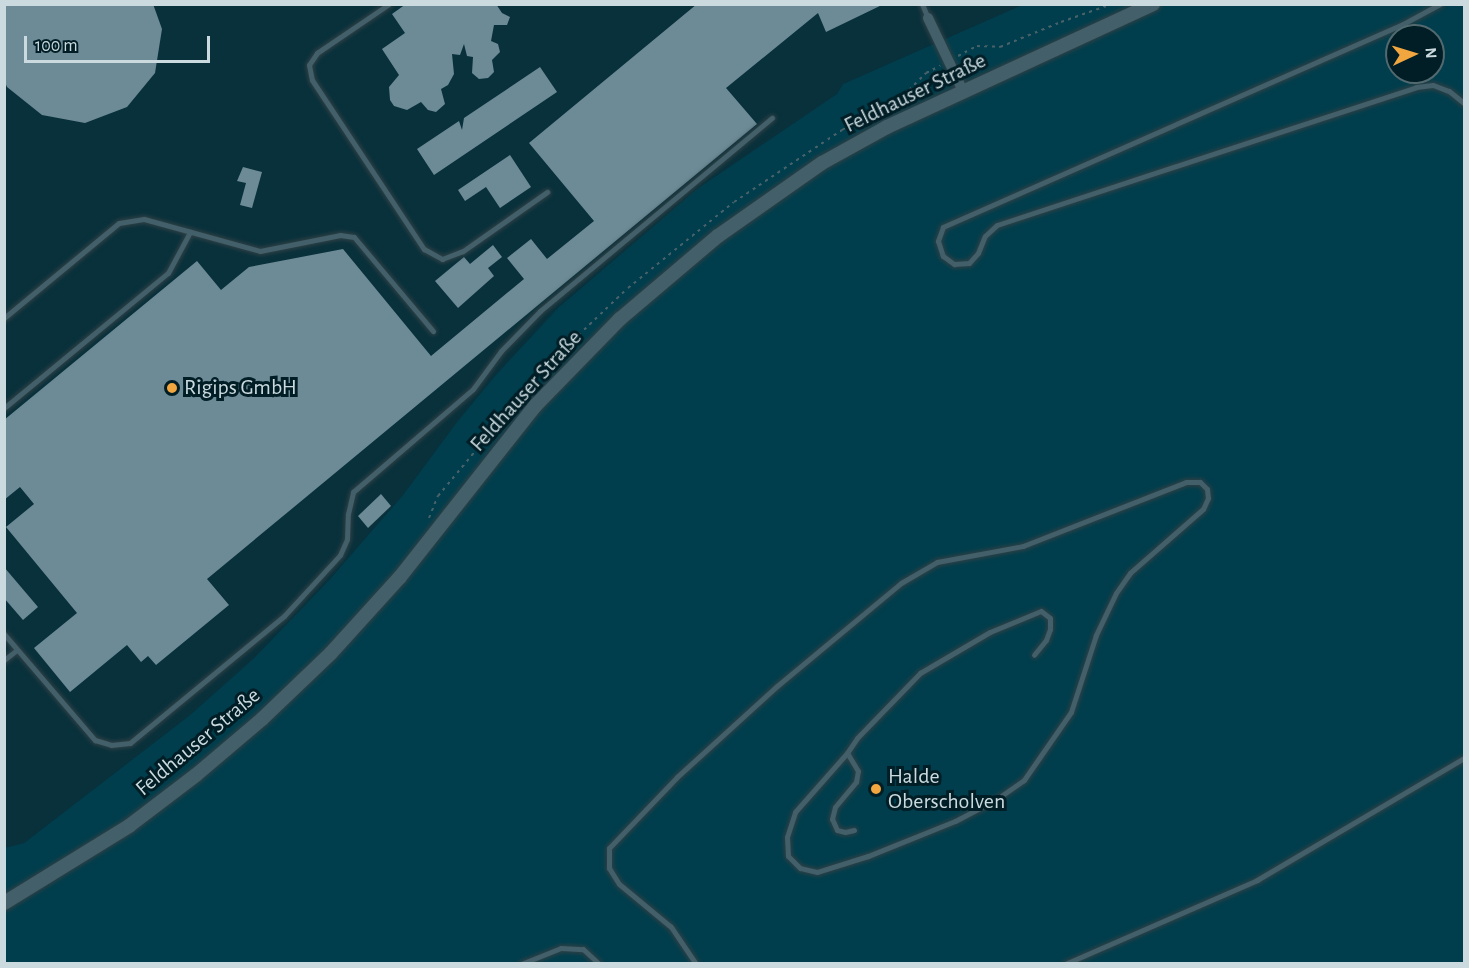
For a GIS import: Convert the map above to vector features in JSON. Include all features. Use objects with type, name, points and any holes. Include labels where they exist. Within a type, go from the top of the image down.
[{"type":"street","name":"Feldhauser Straße","points":[[4,903],[129,826],[196,775],[279,702],[331,653],[400,577],[535,406],[620,319],[718,236],[822,163],[887,127],[1153,4]]},
{"type":"street","points":[[928,18],[963,91]]},
{"type":"lane","points":[[389,4],[317,53],[309,65],[312,80],[424,249],[442,259],[463,251],[547,192]]},
{"type":"lane","points":[[922,4],[928,18]]},
{"type":"lane","points":[[1440,4],[1403,24],[943,227],[938,240],[943,256],[954,264],[969,263],[978,253],[985,236],[997,225],[1416,87],[1433,86],[1449,91],[1464,103]]},
{"type":"lane","points":[[4,634],[95,740],[111,746],[130,743],[285,616],[340,555],[347,539],[352,492],[473,388],[501,351],[540,311],[772,118]]},
{"type":"lane","points":[[4,318],[119,223],[144,219],[260,251],[340,235],[354,237],[433,331]]},
{"type":"lane","points":[[4,408],[168,273],[190,232]]},
{"type":"lane","points":[[696,963],[671,927],[618,884],[609,868],[609,848],[676,777],[777,686],[901,583],[937,562],[1023,546],[1186,482],[1200,482],[1207,489],[1208,498],[1203,509],[1130,573],[1116,593],[1096,634],[1071,712],[1024,780],[995,800],[955,821],[868,856],[817,872],[800,868],[788,856],[787,837],[795,812],[847,753],[857,738],[920,673],[990,632],[1041,611],[1050,618],[1050,630],[1046,640],[1034,655]]},
{"type":"lane","points":[[4,660],[17,650]]},
{"type":"lane","points":[[847,753],[858,771],[856,782],[835,807],[832,819],[837,830],[844,832],[854,830]]},
{"type":"lane","points":[[1065,963],[1257,880],[1464,758]]},
{"type":"lane","points":[[521,963],[561,948],[583,949],[599,963]]},
{"type":"path","points":[[1060,22],[1112,4]]},
{"type":"shaded area","points":[[4,5],[1022,5],[843,84],[837,94],[454,426],[403,495],[329,580],[253,659],[190,715],[24,843],[5,848]]},
{"type":"shaded area","points":[[1022,5],[1464,5],[1464,963],[5,963],[4,848],[24,843],[190,715],[253,659],[329,580],[403,495],[454,426],[495,376],[558,308],[697,189],[837,94],[843,84]]},
{"type":"building","points":[[4,4],[153,4],[162,29],[155,73],[127,107],[85,123],[42,115],[7,87],[4,80]]},
{"type":"building","points":[[406,4],[496,4],[502,13],[510,17],[507,25],[494,25],[491,41],[498,44],[500,52],[492,60],[494,72],[488,78],[479,79],[472,73],[473,57],[467,56],[464,44],[460,55],[452,54],[454,74],[448,85],[441,89],[445,104],[436,112],[428,110],[421,102],[407,110],[394,106],[390,100],[389,87],[399,75],[382,49],[405,33],[392,14]]},
{"type":"building","name":"Rigips GmbH","points":[[697,4],[884,4],[826,32],[818,13],[726,88],[757,124],[207,579],[229,605],[156,665],[148,656],[141,662],[127,645],[70,692],[34,648],[77,613],[6,527],[34,504],[20,487],[4,500],[4,420],[197,261],[221,290],[249,267],[343,249],[431,356],[524,279],[507,258],[531,239],[547,259],[594,221],[529,143]]},
{"type":"building","points":[[540,67],[557,92],[434,175],[417,149],[459,121],[462,130],[464,118]]},
{"type":"building","points":[[510,155],[531,187],[500,208],[486,187],[465,201],[458,190]]},
{"type":"building","points":[[243,167],[262,172],[252,208],[240,205],[246,183],[237,181]]},
{"type":"building","points":[[493,245],[502,257],[488,268],[494,276],[458,308],[435,281],[464,257],[470,264]]},
{"type":"building","points":[[381,494],[391,506],[368,528],[358,516]]},
{"type":"building","points":[[4,567],[38,607],[23,620],[4,598]]},
{"type":"place","name":"Rigips GmbH","points":[[172,388]]},
{"type":"place","name":"Halde Oberscholven","points":[[876,789]]}]
